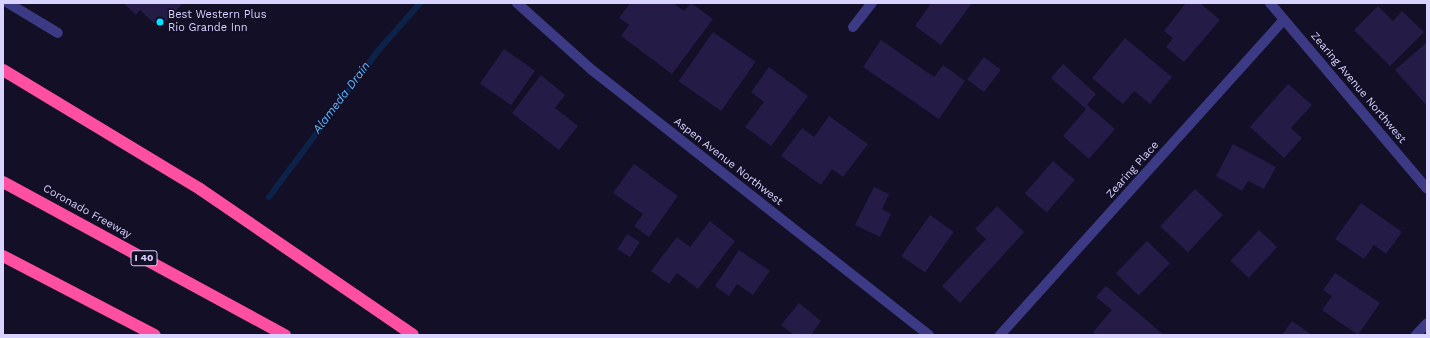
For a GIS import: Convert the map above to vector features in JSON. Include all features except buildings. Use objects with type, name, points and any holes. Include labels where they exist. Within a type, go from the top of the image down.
[{"type":"highway","points":[[3,70],[200,189],[413,335]]},
{"type":"highway","name":"Coronado Freeway","points":[[3,182],[285,335]]},
{"type":"highway","points":[[3,256],[155,335]]},
{"type":"street","points":[[8,3],[58,33]]},
{"type":"street","name":"Aspen Avenue Northwest","points":[[517,3],[592,70],[929,335]]},
{"type":"street","points":[[853,26],[872,3]]},
{"type":"street","name":"Zearing Avenue Northwest","points":[[1270,3],[1427,189]]},
{"type":"street","name":"Zearing Place","points":[[1000,335],[1284,20]]},
{"type":"street","points":[[1416,335],[1427,323]]},
{"type":"waterway","name":"Alameda Drain","points":[[269,197],[377,52],[420,3]]},
{"type":"place","name":"Best Western Plus Rio Grande Inn","points":[[160,22]]}]
